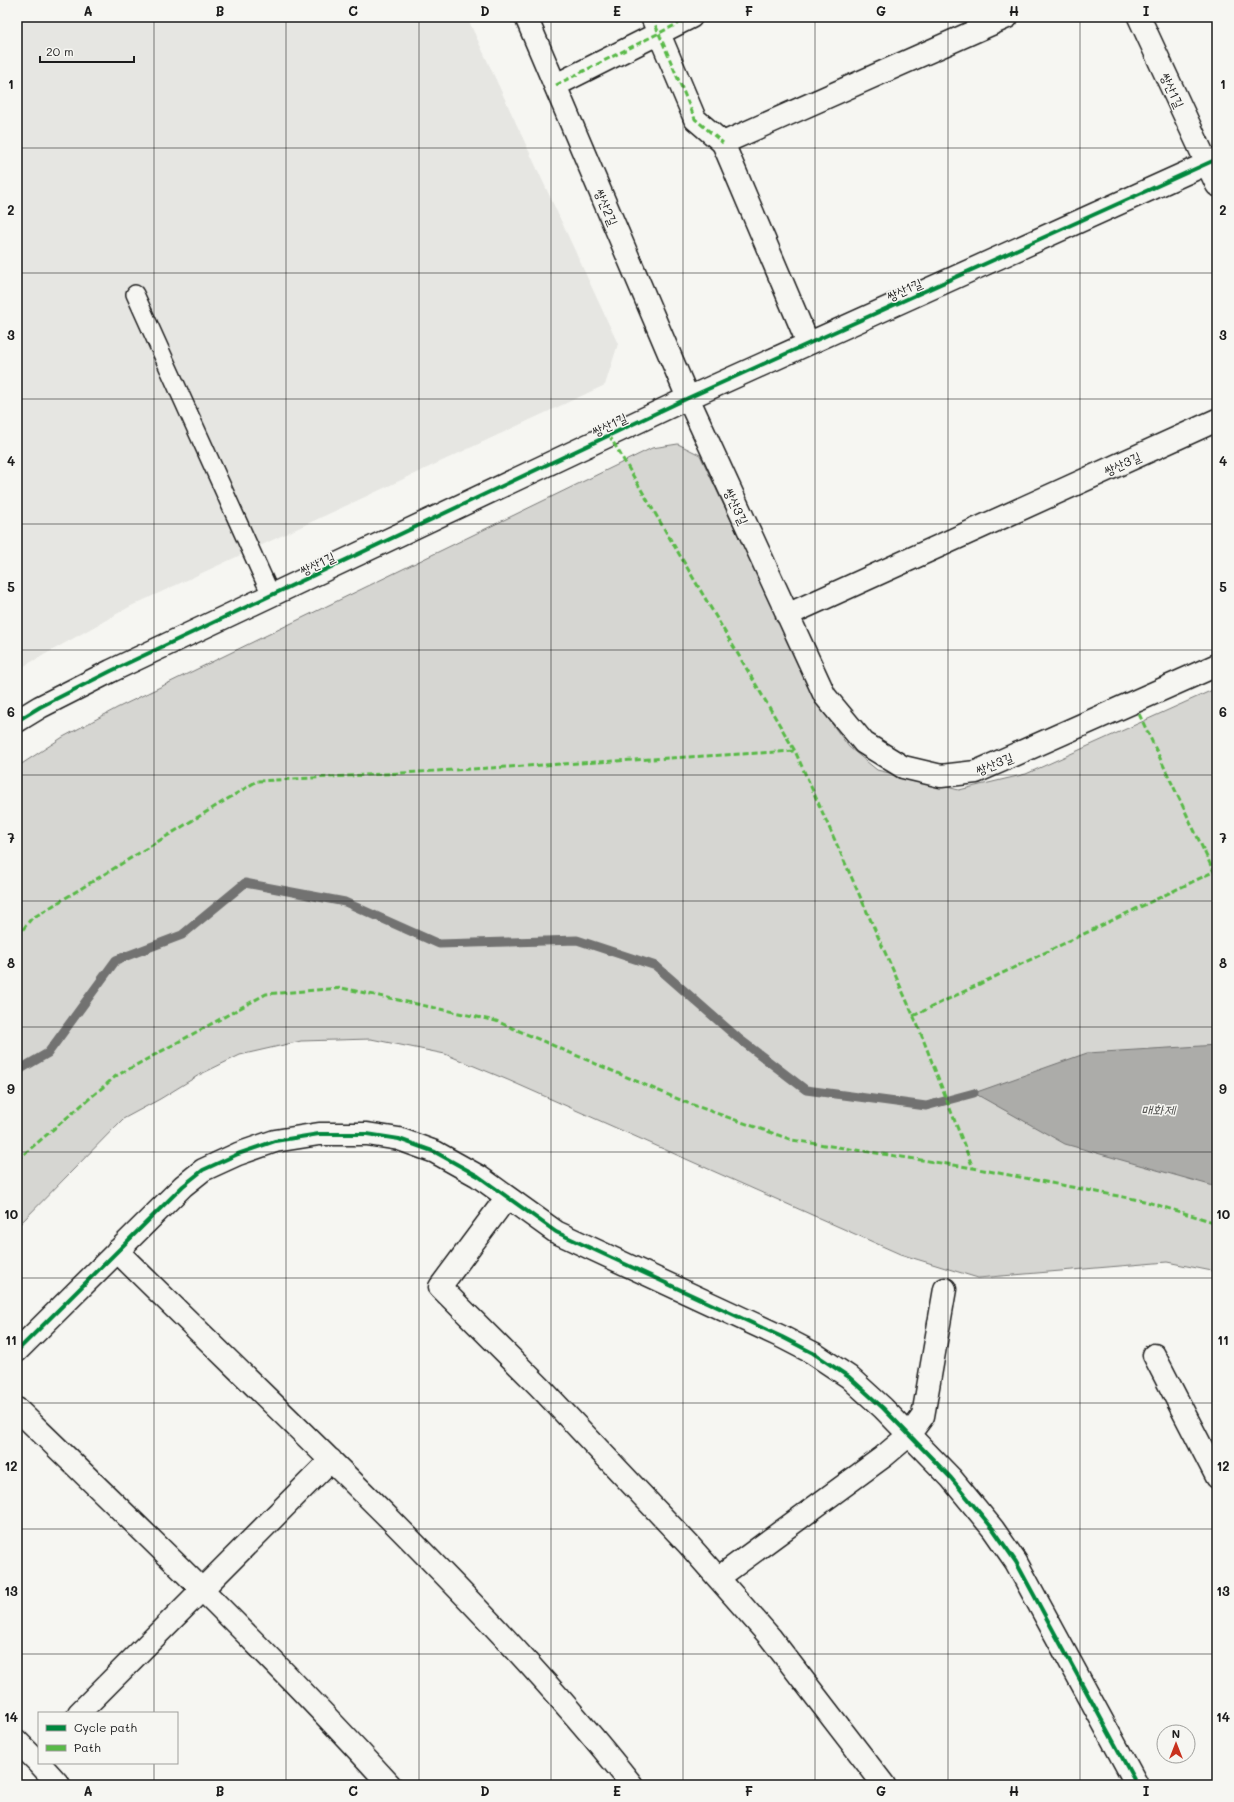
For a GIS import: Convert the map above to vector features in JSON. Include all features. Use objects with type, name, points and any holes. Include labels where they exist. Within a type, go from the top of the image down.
[{"type":"street","name":"쌍산2길","points":[[526,17],[688,398]]},
{"type":"street","points":[[556,85],[655,24],[691,17]]},
{"type":"street","points":[[723,143],[1007,17]]},
{"type":"street","name":"쌍산1길","points":[[17,721],[40,707],[111,671],[688,398],[1212,161],[1139,17]]},
{"type":"street","points":[[655,24],[695,119],[723,143],[808,343]]},
{"type":"street","points":[[1212,161],[1217,185]]},
{"type":"street","name":"쌍산3길","points":[[688,398],[825,696],[864,743],[903,767],[941,776],[976,772],[1217,665]]},
{"type":"street","name":"쌍산3길","points":[[787,615],[1217,420]]},
{"type":"street","points":[[17,1351],[116,1251],[183,1186],[203,1170],[238,1154],[275,1141],[319,1134],[367,1134],[399,1139],[435,1152],[478,1176],[556,1232],[662,1280],[813,1353],[849,1377],[883,1408],[951,1478],[993,1529],[1016,1562],[1043,1609],[1137,1785]]},
{"type":"street","points":[[507,1197],[440,1287],[539,1386],[688,1544],[770,1637],[884,1785]]},
{"type":"street","points":[[116,1251],[331,1460],[442,1572],[535,1670],[604,1749],[632,1785]]},
{"type":"street","points":[[718,1578],[883,1457],[909,1435],[924,1416],[945,1289]]},
{"type":"street","points":[[1154,1355],[1217,1477]]},
{"type":"street","points":[[17,1409],[203,1590],[318,1706],[390,1785]]},
{"type":"street","points":[[80,1712],[331,1460]]},
{"type":"street","points":[[17,1741],[38,1759]]},
{"type":"street","points":[[42,1764],[60,1785]]},
{"type":"lane","points":[[135,294],[271,595]]},
{"type":"shaded area","points":[[17,17],[467,17],[618,344],[605,385],[131,606],[17,670]]},
{"type":"shaded area","points":[[678,444],[700,455],[819,706],[849,747],[877,770],[959,790],[1026,774],[1217,688],[1217,1272],[1167,1262],[978,1278],[900,1254],[508,1080],[445,1054],[371,1039],[301,1041],[240,1055],[199,1075],[160,1099],[123,1119],[17,1227],[17,767],[63,737],[117,708],[652,448]]},
{"type":"water","name":"매화제","points":[[1217,1045],[1217,1187],[1065,1144],[974,1093],[1087,1053]]},
{"type":"waterway","points":[[17,1071],[48,1053],[116,960],[182,935],[245,883],[345,902],[439,944],[577,940],[656,966],[738,1038],[806,1090],[926,1106],[974,1093]]},
{"type":"marked path","points":[[652,17],[695,119],[723,143]]},
{"type":"marked path","points":[[556,85],[691,17]]},
{"type":"marked path","points":[[609,435],[795,751],[918,1026],[973,1168]]},
{"type":"marked path","points":[[1139,714],[1214,872]]},
{"type":"marked path","points":[[17,937],[31,919],[257,781],[795,751]]},
{"type":"marked path","points":[[913,1016],[1217,870]]},
{"type":"marked path","points":[[17,1160],[116,1076],[266,994],[342,988],[496,1021],[685,1102],[792,1140],[973,1168],[1144,1201],[1217,1223]]},
{"type":"cycle path","points":[[17,721],[40,707],[111,671],[688,398],[1217,159]]},
{"type":"cycle path","points":[[17,1351],[183,1186],[203,1170],[238,1154],[275,1141],[319,1134],[367,1134],[399,1139],[435,1152],[478,1176],[556,1232],[782,1337],[813,1353],[849,1377],[883,1408],[951,1478],[993,1529],[1016,1562],[1137,1785]]}]
